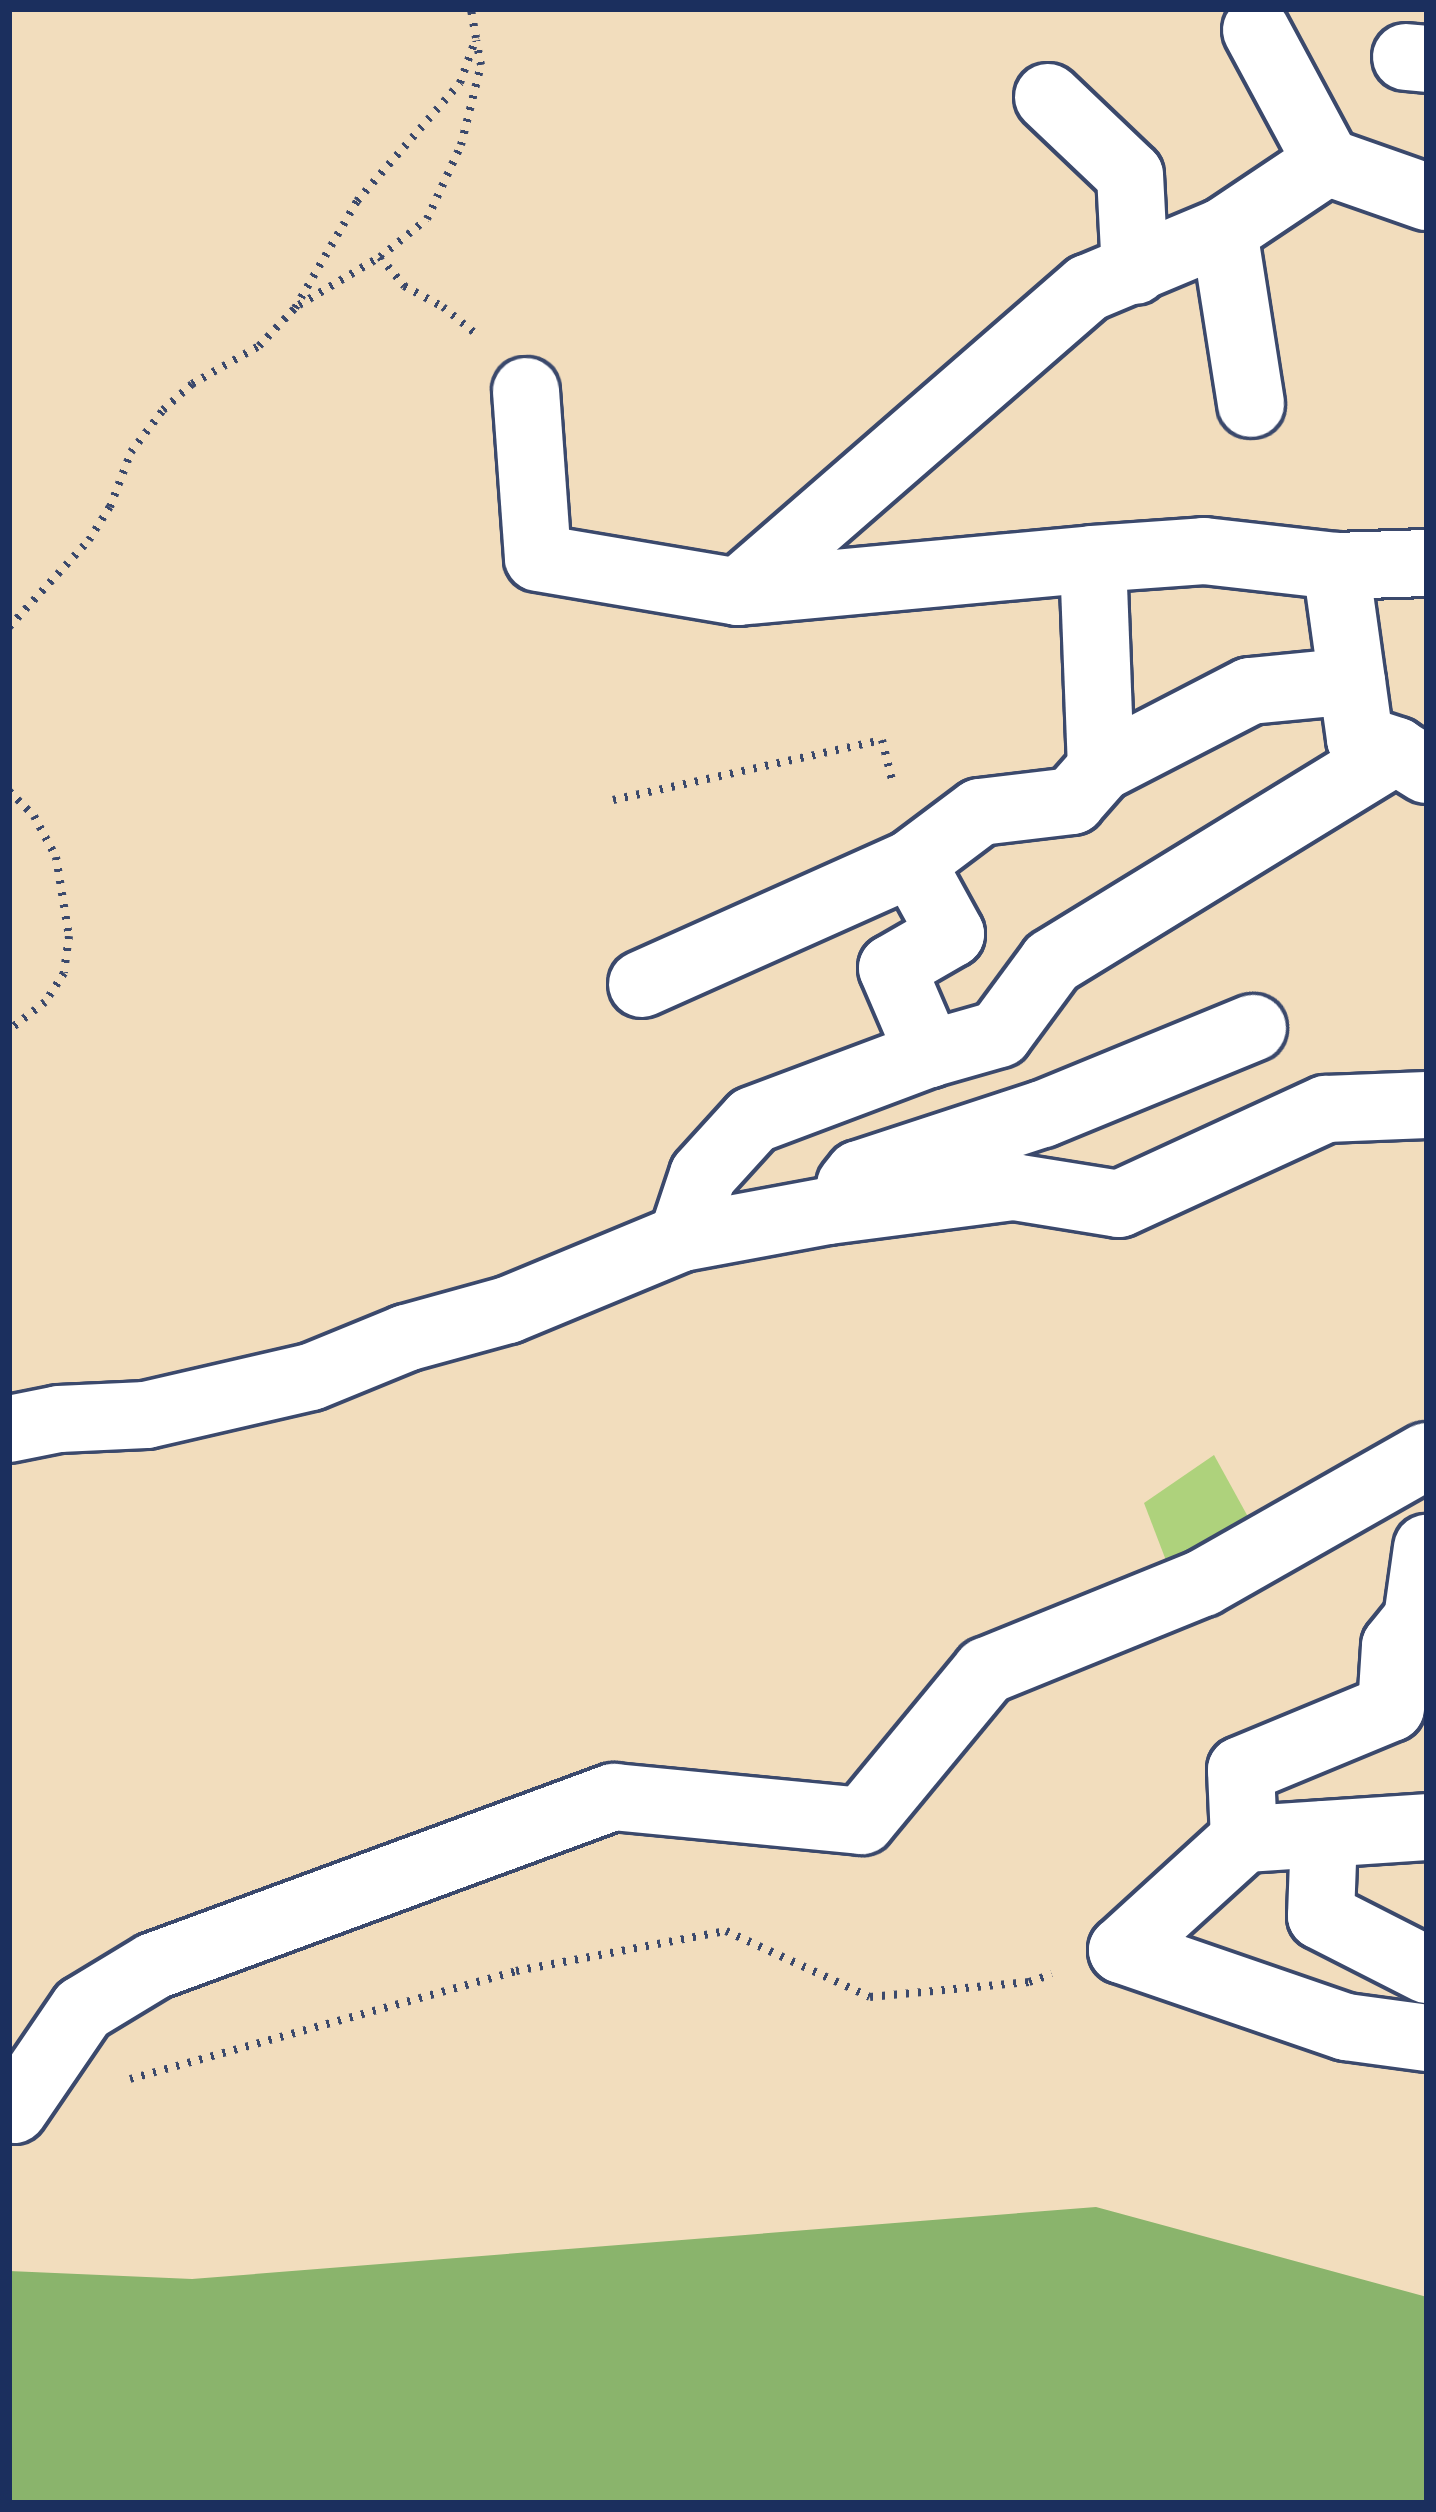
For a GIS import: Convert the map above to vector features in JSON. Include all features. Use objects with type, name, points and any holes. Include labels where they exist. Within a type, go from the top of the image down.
[{"type":"street","points":[[1256,30],[1327,162],[1427,197]]},
{"type":"street","points":[[1048,98],[1130,175],[1135,271]]},
{"type":"street","points":[[738,592],[1088,288],[1224,231],[1327,162]]},
{"type":"street","points":[[1224,231],[1251,404]]},
{"type":"street","points":[[526,391],[538,558],[738,592],[1204,551],[1336,566],[1427,563]]},
{"type":"street","points":[[1094,559],[1101,768]]},
{"type":"street","points":[[1336,566],[1360,739],[1412,761]]},
{"type":"street","points":[[642,984],[912,863],[980,812],[1072,801],[1101,768],[1250,691],[1352,681]]},
{"type":"street","points":[[682,1238],[703,1175],[753,1120],[929,1054],[999,1034],[1052,962],[1412,761]]},
{"type":"street","points":[[912,863],[951,934],[892,968],[929,1054]]},
{"type":"street","points":[[828,1211],[859,1174],[1042,1114],[1252,1028]]},
{"type":"street","points":[[9,1429],[59,1419],[146,1414],[311,1377],[406,1337],[508,1310],[682,1238],[828,1211],[1014,1187],[1119,1204],[1326,1108],[1427,1105]]},
{"type":"street","points":[[14,2110],[83,2009],[154,1966],[614,1797],[862,1821],[986,1671],[1203,1583],[1427,1456]]},
{"type":"street","points":[[1244,1839],[1241,1770],[1391,1708],[1395,1646],[1417,1619],[1427,1548]]},
{"type":"street","points":[[1427,1827],[1244,1839],[1122,1950],[1346,2027],[1427,2038]]},
{"type":"street","points":[[1324,1834],[1321,1916],[1427,1970]]},
{"type":"path","points":[[9,627],[88,540],[110,507],[131,452],[163,410],[192,384],[259,346],[296,308],[380,257],[428,220],[461,145],[481,65],[471,9]]},
{"type":"path","points":[[296,308],[357,201],[460,83],[476,38]]},
{"type":"path","points":[[380,257],[404,286],[443,307],[475,334],[526,391]]},
{"type":"path","points":[[613,800],[882,740],[912,863]]},
{"type":"path","points":[[9,791],[34,816],[56,856],[69,936],[64,973],[45,1002],[9,1030]]},
{"type":"path","points":[[14,2110],[516,1971],[726,1931],[870,1997],[1029,1982],[1122,1950]]},
{"type":"green space","points":[[1214,1455],[1258,1535],[1175,1584],[1144,1503]]},
{"type":"green space","points":[[1096,2207],[1427,2297],[1427,2503],[9,2503],[9,2271],[192,2279]]}]
